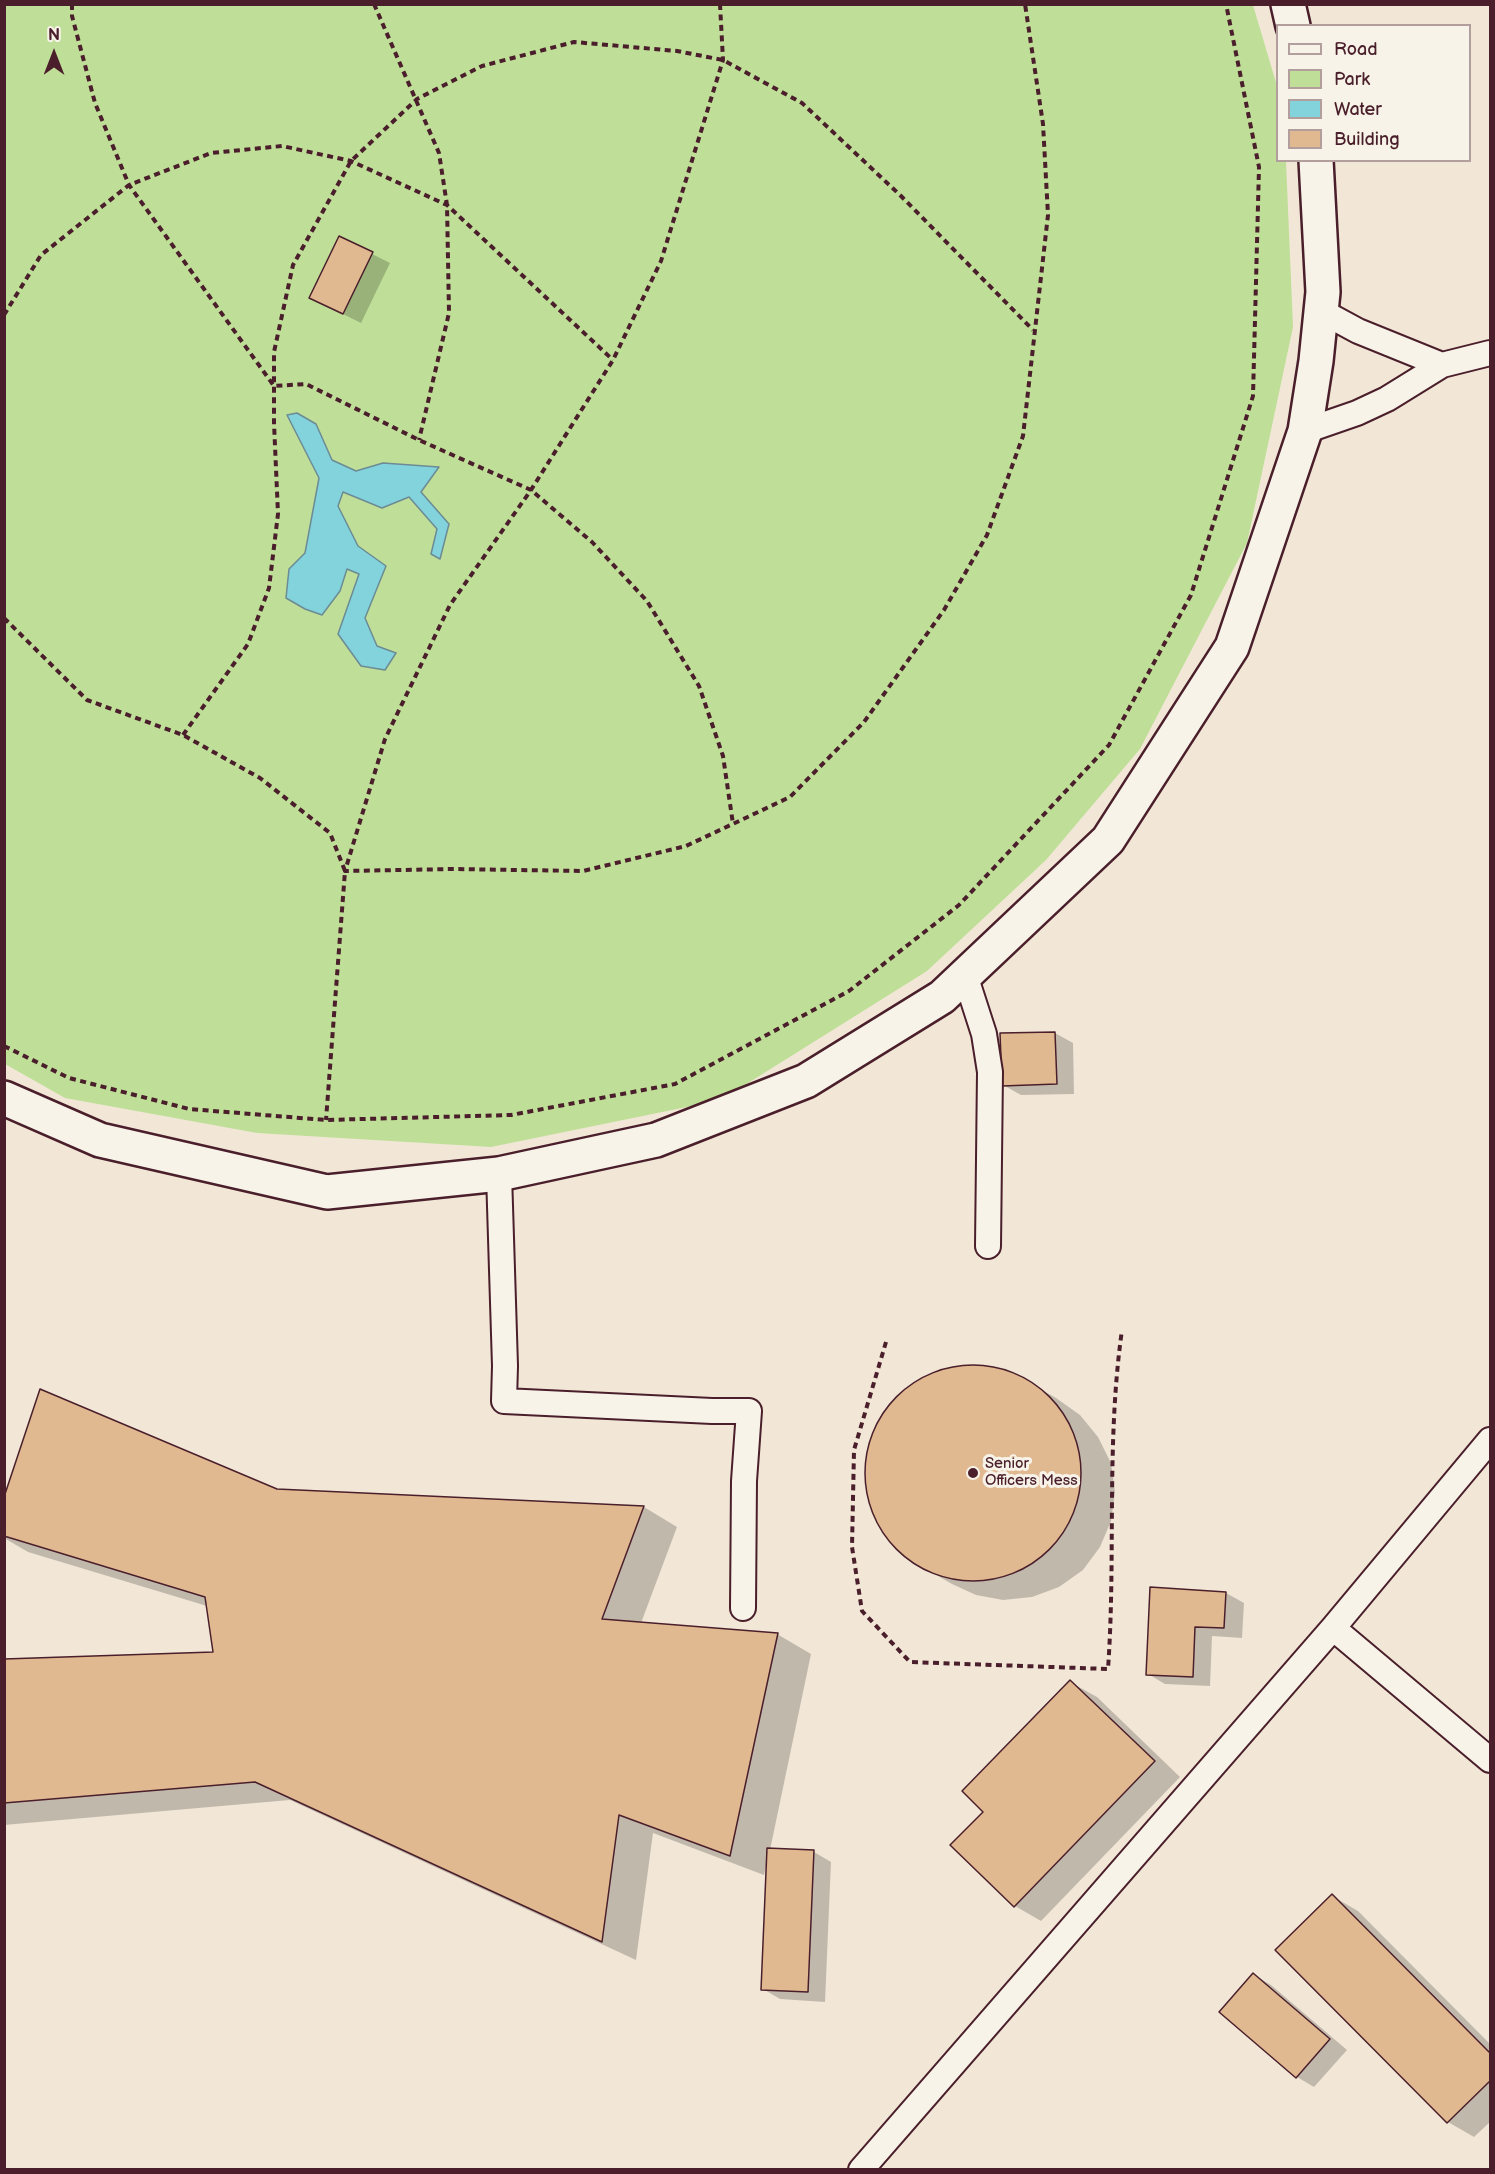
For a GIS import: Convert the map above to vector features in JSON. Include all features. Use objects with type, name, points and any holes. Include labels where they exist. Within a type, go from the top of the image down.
[{"type":"main road","points":[[1288,4],[1293,24]]},
{"type":"main road","points":[[4,1098],[100,1140],[327,1192],[499,1174],[657,1140],[806,1081],[942,997],[1108,840],[1232,647],[1305,431],[1316,361],[1323,292],[1316,162]]},
{"type":"lane","points":[[1323,292],[1321,311],[1358,331],[1442,365]]},
{"type":"lane","points":[[1305,431],[1357,413],[1387,399],[1442,365],[1491,353]]},
{"type":"lane","points":[[965,975],[984,1034],[990,1072],[988,1246]]},
{"type":"lane","points":[[499,1174],[504,1401],[712,1412],[748,1411],[744,1481],[743,1608]]},
{"type":"lane","points":[[861,2169],[1333,1628],[1491,1440]]},
{"type":"lane","points":[[1333,1628],[1491,1760]]},
{"type":"path","points":[[72,4],[72,16],[95,103],[129,185],[274,386]]},
{"type":"path","points":[[374,4],[439,153],[447,205],[449,314],[419,440]]},
{"type":"path","points":[[326,1120],[345,871],[384,739],[450,605],[531,489],[613,360],[661,261],[723,60],[720,4]]},
{"type":"path","points":[[345,871],[454,869],[583,871],[686,846],[790,797],[864,722],[944,610],[987,535],[1023,436],[1048,215],[1043,123],[1025,4]]},
{"type":"path","points":[[4,1046],[69,1078],[189,1109],[326,1120],[511,1115],[675,1084],[849,991],[959,905],[1109,745],[1191,595],[1254,396],[1259,167],[1226,4]]},
{"type":"path","points":[[183,735],[248,644],[269,588],[278,514],[274,352],[293,265],[351,161],[417,99],[482,66],[573,42],[677,51],[723,60],[802,103],[901,196],[1034,330]]},
{"type":"path","points":[[4,315],[41,255],[129,185],[211,153],[282,146],[351,161],[447,205],[613,360]]},
{"type":"path","points":[[274,386],[306,384],[419,440],[531,489],[592,542],[647,601],[699,686],[723,756],[733,824]]},
{"type":"path","points":[[4,618],[87,700],[183,735],[260,778],[330,833],[345,871]]},
{"type":"path","points":[[886,1342],[854,1450],[852,1547],[862,1611],[910,1662],[1108,1669],[1112,1611],[1115,1376],[1122,1330]]},
{"type":"green space","points":[[5,5],[1253,5],[1276,83],[1276,162],[1286,162],[1293,327],[1247,543],[1140,749],[1046,860],[927,971],[721,1100],[491,1147],[257,1133],[65,1098],[5,1064]]},
{"type":"water","points":[[297,413],[316,424],[332,460],[356,471],[383,463],[439,467],[421,492],[449,524],[440,559],[431,554],[437,529],[409,497],[382,508],[343,492],[338,506],[358,546],[386,566],[365,618],[377,646],[396,653],[385,670],[361,666],[338,634],[359,574],[347,569],[340,591],[322,615],[305,609],[286,598],[289,569],[305,553],[319,478],[287,415]]},
{"type":"building","points":[[339,236],[373,252],[343,314],[309,298]]},
{"type":"building","points":[[1055,1032],[1057,1084],[1002,1086],[1000,1033]]},
{"type":"building","name":"Senior Officers Mess","points":[[973,1365],[994,1367],[1024,1378],[1049,1397],[1068,1422],[1079,1452],[1081,1473],[1079,1494],[1068,1524],[1049,1549],[1024,1568],[994,1579],[973,1581],[952,1579],[922,1568],[897,1549],[878,1524],[867,1494],[865,1473],[867,1452],[878,1422],[897,1397],[922,1378],[952,1367]]},
{"type":"building","points":[[40,1389],[277,1489],[644,1506],[602,1619],[778,1633],[730,1856],[619,1815],[602,1942],[255,1782],[4,1803],[4,1659],[213,1652],[205,1597],[4,1536],[4,1497]]},
{"type":"building","points":[[1150,1587],[1226,1592],[1224,1628],[1195,1627],[1193,1677],[1146,1675]]},
{"type":"building","points":[[1070,1680],[1155,1761],[1014,1907],[950,1845],[983,1812],[962,1791]]},
{"type":"building","points":[[767,1848],[814,1850],[808,1992],[761,1990]]},
{"type":"building","points":[[1332,1894],[1490,2053],[1490,2081],[1447,2123],[1275,1950]]},
{"type":"building","points":[[1253,1973],[1330,2039],[1296,2078],[1219,2012]]},
{"type":"place","name":"Senior Officers Mess","points":[[973,1473]]}]
